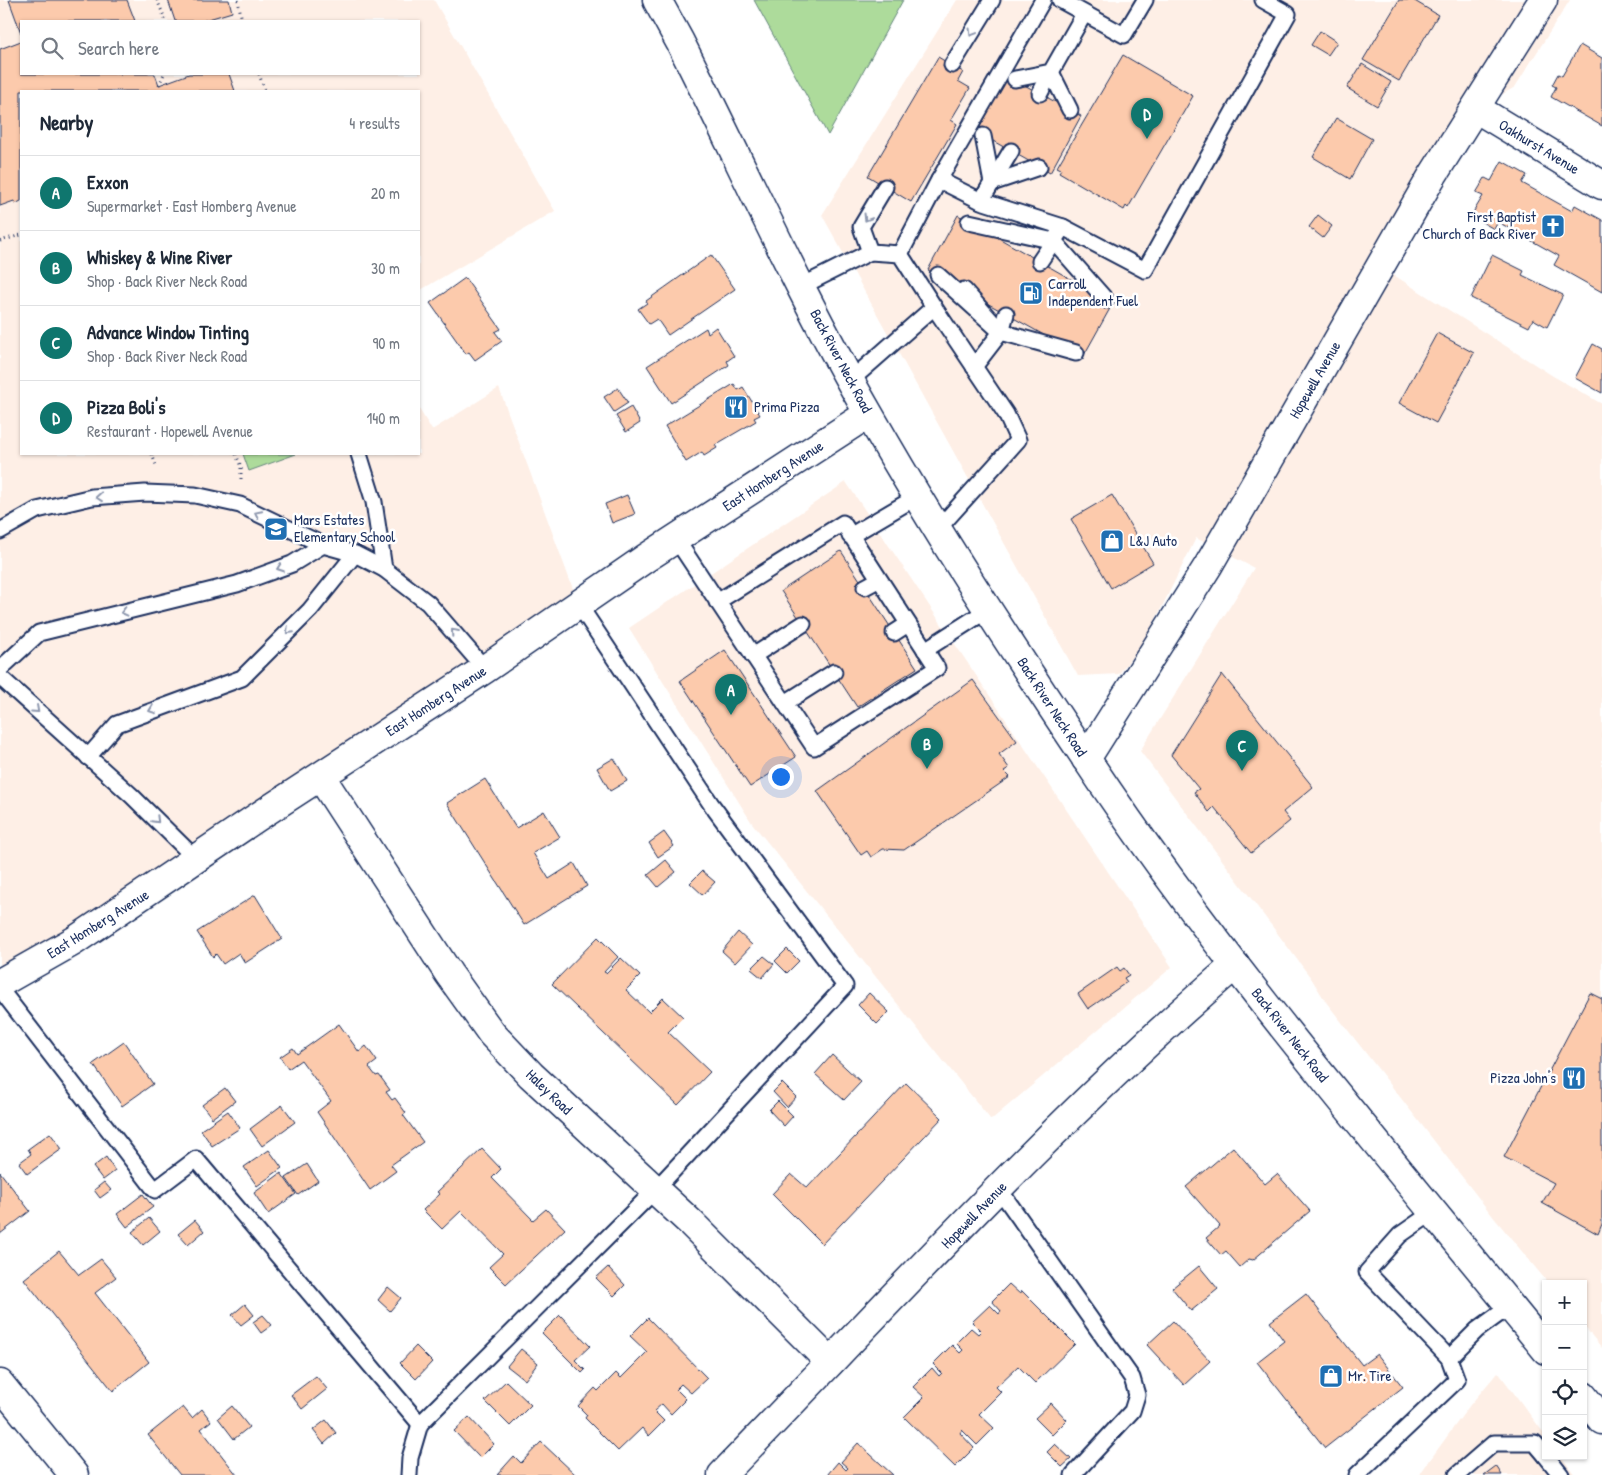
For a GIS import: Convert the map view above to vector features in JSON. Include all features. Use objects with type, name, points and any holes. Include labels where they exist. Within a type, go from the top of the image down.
[{"type":"street","name":"Back River Neck Road","points":[[657,0],[868,414],[938,529],[1086,759],[1235,965],[1542,1345]]},
{"type":"street","name":"Hopewell Avenue","points":[[1086,759],[1208,566],[1431,178],[1477,109],[1543,0]]},
{"type":"street","name":"Oakhurst Avenue","points":[[1477,109],[1602,186]]},
{"type":"street","name":"East Homberg Avenue","points":[[0,982],[74,940],[486,669],[676,539],[868,414]]},
{"type":"street","name":"Haley Road","points":[[321,777],[449,974],[492,1034],[531,1075],[655,1190],[830,1362]]},
{"type":"street","name":"Hopewell Avenue","points":[[722,1475],[999,1189],[1157,1032],[1235,965]]},
{"type":"street","points":[[0,1384],[74,1475]]},
{"type":"street","points":[[1587,1401],[1602,1420]]},
{"type":"lane","points":[[952,65],[989,5],[1004,0]]},
{"type":"lane","points":[[900,254],[939,180],[1043,0]]},
{"type":"lane","points":[[1060,0],[1124,35],[1145,0]]},
{"type":"lane","points":[[939,180],[981,201],[1063,227],[1145,270],[1288,14],[1262,0]]},
{"type":"lane","points":[[1040,93],[1084,14]]},
{"type":"lane","points":[[1015,79],[1051,72]]},
{"type":"lane","points":[[1051,72],[1070,110]]},
{"type":"lane","points":[[983,136],[992,183]]},
{"type":"lane","points":[[981,201],[1011,151]]},
{"type":"lane","points":[[992,183],[1039,167]]},
{"type":"lane","points":[[870,252],[861,227],[885,187]]},
{"type":"lane","points":[[969,222],[1054,241],[1106,300]]},
{"type":"lane","points":[[1040,262],[1063,227]]},
{"type":"lane","points":[[996,237],[1054,241]]},
{"type":"lane","points":[[1054,241],[1082,286]]},
{"type":"lane","points":[[802,286],[870,252],[900,254]]},
{"type":"lane","points":[[900,254],[1006,414],[1018,440],[938,529]]},
{"type":"lane","points":[[938,275],[1001,332],[1076,353]]},
{"type":"lane","points":[[964,290],[1001,332],[1050,339]]},
{"type":"lane","points":[[851,380],[934,306]]},
{"type":"lane","points":[[974,367],[1001,332],[1006,314]]},
{"type":"lane","points":[[359,455],[374,502],[384,569]]},
{"type":"lane","points":[[0,531],[37,510],[92,497],[145,493],[195,494],[240,505],[323,545],[355,554],[384,569],[428,603],[486,669]]},
{"type":"lane","points":[[850,536],[918,496]]},
{"type":"lane","points":[[676,539],[717,602],[814,747],[937,668],[908,624],[872,583],[843,524],[717,602]]},
{"type":"lane","points":[[0,669],[39,633],[237,584],[292,564],[323,545]]},
{"type":"lane","points":[[88,757],[117,724],[242,678],[310,610],[355,554]]},
{"type":"lane","points":[[408,1475],[410,1458],[420,1424],[655,1190],[845,986],[712,804],[579,605]]},
{"type":"lane","points":[[925,650],[989,608]]},
{"type":"lane","points":[[753,656],[803,624]]},
{"type":"lane","points":[[894,633],[908,624]]},
{"type":"lane","points":[[785,703],[834,672]]},
{"type":"lane","points":[[0,677],[196,859]]},
{"type":"lane","points":[[0,989],[155,1190],[196,1159],[420,1424]]},
{"type":"lane","points":[[999,1189],[1132,1378],[1137,1395],[1132,1411],[1073,1475]]},
{"type":"lane","points":[[1357,1475],[1457,1380],[1449,1358],[1367,1272],[1400,1235],[1433,1212]]},
{"type":"lane","points":[[1449,1358],[1477,1330],[1510,1306]]},
{"type":"lane","points":[[1457,1475],[1494,1443],[1535,1443],[1542,1451]]},
{"type":"lane","points":[[1549,1460],[1561,1475]]},
{"type":"path","points":[[157,0],[166,20]]},
{"type":"path","points":[[238,0],[242,20]]},
{"type":"path","points":[[159,85],[164,75]]},
{"type":"path","points":[[259,75],[265,90]]},
{"type":"path","points":[[0,241],[20,235]]},
{"type":"shaded area","name":"Mars Estates Elementary School","points":[[0,0],[434,0],[555,211],[420,290],[420,90],[20,90],[20,455],[420,455],[420,411],[432,430],[499,388],[579,605],[0,979]]},
{"type":"shaded area","points":[[957,0],[1570,0],[1515,87],[1477,109],[1381,267],[1553,376],[1602,404],[1602,1348],[1587,1330],[1587,1280],[1546,1280],[1495,1219],[1326,1002],[1311,978],[1140,751],[1254,568],[1196,538],[1147,637],[1119,674],[1078,676],[822,215]]},
{"type":"shaded area","points":[[846,482],[1172,967],[991,1120],[752,823],[629,628]]},
{"type":"shaded area","points":[[1498,1372],[1542,1431],[1542,1460],[1564,1460],[1575,1475],[1419,1475],[1470,1405]]},
{"type":"green space","points":[[754,0],[903,0],[828,135]]},
{"type":"green space","points":[[243,455],[293,455],[249,471]]},
{"type":"building","points":[[9,0],[127,0],[135,20],[20,20],[20,30]]},
{"type":"building","points":[[168,0],[229,0],[232,12],[205,20],[175,20]]},
{"type":"building","points":[[1399,0],[1413,0],[1438,15],[1399,81],[1363,60]]},
{"type":"building","points":[[1320,31],[1337,42],[1328,55],[1311,45]]},
{"type":"building","points":[[20,41],[20,75],[155,75],[159,85],[186,75],[229,75],[235,90],[20,90],[20,202],[15,204],[14,201],[0,206],[0,49]]},
{"type":"building","points":[[1580,45],[1602,58],[1602,126],[1551,97],[1556,87],[1552,85],[1558,74],[1562,76]]},
{"type":"building","points":[[1123,55],[1193,96],[1128,208],[1126,206],[1124,210],[1059,172],[1061,169],[1057,167]]},
{"type":"building","points":[[938,57],[963,72],[958,81],[970,88],[951,120],[957,124],[911,202],[868,176]]},
{"type":"building","points":[[1362,64],[1391,82],[1377,106],[1347,88]]},
{"type":"building","points":[[1008,76],[1081,116],[1050,173],[977,132]]},
{"type":"building","points":[[1336,118],[1372,139],[1350,179],[1313,157]]},
{"type":"building","name":"First Baptist Church of Back River","points":[[1502,161],[1527,175],[1522,183],[1572,211],[1575,205],[1602,220],[1602,292],[1554,265],[1559,256],[1498,222],[1494,229],[1471,216],[1483,196],[1476,193],[1485,178],[1491,181]]},
{"type":"building","points":[[958,215],[1113,303],[1083,357],[928,270]]},
{"type":"building","points":[[1318,215],[1332,226],[1323,238],[1309,227]]},
{"type":"building","points":[[711,255],[735,289],[668,335],[657,319],[649,324],[638,309],[647,303],[646,301]]},
{"type":"building","points":[[1492,255],[1524,271],[1522,275],[1563,295],[1547,327],[1533,319],[1529,327],[1471,298]]},
{"type":"building","points":[[465,278],[501,329],[495,332],[502,341],[475,360],[469,352],[466,354],[430,303]]},
{"type":"building","points":[[716,327],[734,356],[727,361],[729,365],[671,403],[647,366],[706,328],[708,333]]},
{"type":"building","points":[[1437,333],[1474,353],[1436,423],[1399,403]]},
{"type":"building","points":[[1593,344],[1602,349],[1602,393],[1575,378]]},
{"type":"building","points":[[734,384],[738,390],[743,387],[760,415],[754,418],[756,421],[715,445],[717,448],[704,456],[702,452],[686,462],[665,426]]},
{"type":"building","points":[[618,388],[628,403],[614,412],[604,397]]},
{"type":"building","points":[[631,407],[640,423],[626,432],[616,416]]},
{"type":"building","points":[[627,495],[635,514],[612,523],[605,504]]},
{"type":"building","name":"L&J Auto","points":[[1112,495],[1153,563],[1111,588],[1071,519]]},
{"type":"building","points":[[841,551],[917,668],[857,707],[781,591]]},
{"type":"building","points":[[725,650],[796,757],[750,787],[680,681]]},
{"type":"building","points":[[1222,674],[1313,787],[1283,812],[1290,821],[1251,853],[1214,807],[1209,812],[1194,792],[1199,789],[1171,755]]},
{"type":"building","points":[[973,680],[1017,741],[999,754],[1009,768],[1004,771],[1010,777],[904,850],[883,849],[871,857],[867,851],[861,855],[817,791]]},
{"type":"building","points":[[614,758],[627,781],[610,791],[597,768]]},
{"type":"building","points":[[485,779],[516,828],[544,811],[560,837],[533,853],[549,879],[574,863],[587,886],[524,925],[447,803]]},
{"type":"building","points":[[664,832],[674,846],[658,857],[649,843]]},
{"type":"building","points":[[666,860],[676,872],[658,887],[648,875]]},
{"type":"building","points":[[702,871],[715,882],[703,895],[690,883]]},
{"type":"building","points":[[255,895],[282,939],[245,963],[239,953],[223,964],[216,954],[213,957],[197,932]]},
{"type":"building","points":[[738,932],[752,945],[735,963],[722,951]]},
{"type":"building","points":[[598,937],[618,957],[604,972],[606,973],[621,958],[640,976],[626,990],[649,1012],[663,998],[683,1017],[668,1032],[710,1072],[678,1105],[552,984]]},
{"type":"building","points":[[787,949],[799,961],[787,973],[775,961]]},
{"type":"building","points":[[764,956],[774,964],[762,978],[751,969]]},
{"type":"building","points":[[1117,967],[1120,971],[1124,968],[1129,975],[1124,978],[1127,982],[1088,1009],[1078,994]]},
{"type":"building","points":[[869,993],[889,1012],[877,1024],[858,1005]]},
{"type":"building","name":"Pizza John's","points":[[1590,993],[1602,999],[1602,1224],[1598,1234],[1542,1203],[1554,1183],[1504,1157]]},
{"type":"building","points":[[339,1024],[359,1052],[366,1046],[377,1061],[369,1067],[376,1076],[379,1075],[390,1090],[386,1092],[392,1100],[395,1098],[406,1113],[403,1115],[423,1142],[391,1165],[396,1171],[370,1190],[317,1112],[331,1101],[301,1060],[288,1069],[280,1057],[293,1048],[297,1054]]},
{"type":"building","points":[[124,1042],[153,1084],[122,1106],[93,1064]]},
{"type":"building","points":[[832,1055],[861,1082],[844,1100],[815,1074]]},
{"type":"building","points":[[782,1083],[796,1097],[787,1107],[773,1092]]},
{"type":"building","points":[[906,1083],[942,1118],[822,1244],[772,1194],[791,1174],[807,1188]]},
{"type":"building","points":[[225,1088],[235,1101],[212,1118],[202,1105]]},
{"type":"building","points":[[778,1101],[793,1116],[784,1126],[769,1110]]},
{"type":"building","points":[[282,1105],[295,1122],[262,1146],[250,1129]]},
{"type":"building","points":[[228,1111],[240,1128],[212,1146],[201,1130]]},
{"type":"building","points":[[50,1133],[62,1149],[27,1174],[19,1163],[31,1154],[28,1149]]},
{"type":"building","points":[[1233,1147],[1265,1184],[1277,1174],[1310,1211],[1253,1260],[1249,1259],[1240,1267],[1226,1251],[1221,1255],[1206,1238],[1220,1226],[1186,1187]]},
{"type":"building","points":[[482,1149],[501,1169],[492,1178],[533,1220],[546,1209],[565,1229],[506,1284],[489,1267],[503,1254],[461,1211],[442,1229],[423,1210],[440,1194],[437,1192]]},
{"type":"building","points":[[269,1150],[282,1168],[257,1186],[244,1167]]},
{"type":"building","points":[[106,1157],[115,1171],[103,1180],[93,1167]]},
{"type":"building","points":[[307,1164],[318,1181],[298,1195],[286,1178]]},
{"type":"building","points":[[0,1172],[30,1211],[0,1234]]},
{"type":"building","points":[[281,1173],[296,1194],[268,1214],[254,1193]]},
{"type":"building","points":[[104,1182],[111,1190],[100,1198],[94,1190]]},
{"type":"building","points":[[143,1194],[153,1207],[127,1227],[117,1214]]},
{"type":"building","points":[[149,1218],[160,1231],[143,1245],[132,1232]]},
{"type":"building","points":[[195,1220],[204,1231],[188,1245],[178,1234]]},
{"type":"building","points":[[59,1251],[79,1275],[101,1259],[116,1277],[95,1293],[149,1362],[113,1391],[24,1279]]},
{"type":"building","points":[[1199,1266],[1218,1289],[1191,1311],[1172,1288]]},
{"type":"building","points":[[608,1267],[625,1285],[614,1296],[596,1278]]},
{"type":"building","points":[[1009,1284],[1020,1294],[1022,1291],[1075,1344],[1035,1383],[1018,1366],[996,1387],[1001,1392],[979,1414],[994,1428],[977,1445],[962,1430],[960,1433],[974,1448],[955,1467],[904,1417],[924,1397],[913,1387],[932,1368],[939,1376],[942,1373],[933,1364],[952,1345],[960,1353],[963,1350],[956,1343],[971,1328],[978,1334],[981,1331],[972,1322],[990,1305],[999,1314],[1001,1311],[992,1301]]},
{"type":"building","points":[[388,1287],[401,1298],[390,1311],[378,1300]]},
{"type":"building","name":"Mr. Tire","points":[[1306,1294],[1362,1365],[1377,1354],[1403,1387],[1325,1448],[1257,1362],[1284,1341],[1270,1322]]},
{"type":"building","points":[[245,1304],[254,1315],[241,1325],[232,1315]]},
{"type":"building","points":[[263,1315],[272,1325],[261,1333],[253,1322]]},
{"type":"building","points":[[560,1315],[590,1346],[575,1360],[585,1370],[582,1373],[542,1333]]},
{"type":"building","points":[[648,1318],[707,1378],[691,1393],[681,1384],[676,1389],[686,1399],[671,1414],[662,1404],[654,1411],[664,1421],[649,1436],[642,1428],[618,1451],[585,1418],[587,1415],[578,1406],[595,1388],[598,1391],[616,1373],[621,1378],[647,1352],[630,1336]]},
{"type":"building","points":[[1173,1321],[1210,1361],[1184,1385],[1147,1345]]},
{"type":"building","points":[[416,1346],[432,1362],[416,1379],[400,1363]]},
{"type":"building","points":[[521,1349],[538,1363],[525,1380],[507,1366]]},
{"type":"building","points":[[316,1376],[327,1389],[302,1409],[291,1395]]},
{"type":"building","points":[[506,1381],[531,1405],[510,1426],[485,1401]]},
{"type":"building","points":[[1051,1403],[1067,1420],[1052,1435],[1035,1418]]},
{"type":"building","points":[[232,1406],[249,1427],[234,1439],[218,1418]]},
{"type":"building","points":[[183,1407],[192,1418],[202,1409],[211,1421],[201,1429],[237,1475],[180,1475],[148,1435]]},
{"type":"building","points":[[469,1417],[494,1444],[480,1458],[454,1431]]},
{"type":"building","points":[[326,1420],[336,1433],[324,1444],[313,1430]]},
{"type":"building","points":[[541,1442],[576,1475],[497,1475],[514,1456],[521,1463]]},
{"type":"building","points":[[858,1443],[893,1475],[827,1475],[838,1462],[846,1470],[848,1468],[841,1462]]},
{"type":"building","points":[[1055,1444],[1071,1459],[1062,1467],[1047,1452]]},
{"type":"building","points":[[1496,1466],[1502,1475],[1484,1475]]},
{"type":"place","name":"Pizza Boli's","points":[[1147,139]]},
{"type":"place","name":"First Baptist Church of Back River","points":[[1553,226]]},
{"type":"place","name":"Carroll Independent Fuel","points":[[1031,293]]},
{"type":"place","name":"Prima Pizza","points":[[736,407]]},
{"type":"place","name":"Mars Estates Elementary School","points":[[276,529]]},
{"type":"place","name":"L&J Auto","points":[[1112,541]]},
{"type":"place","name":"Exxon","points":[[731,715]]},
{"type":"place","name":"Whiskey & Wine River","points":[[927,769]]},
{"type":"place","name":"Advance Window Tinting","points":[[1242,771]]},
{"type":"place","name":"Pizza John's","points":[[1574,1078]]},
{"type":"place","name":"Mr. Tire","points":[[1331,1376]]}]
